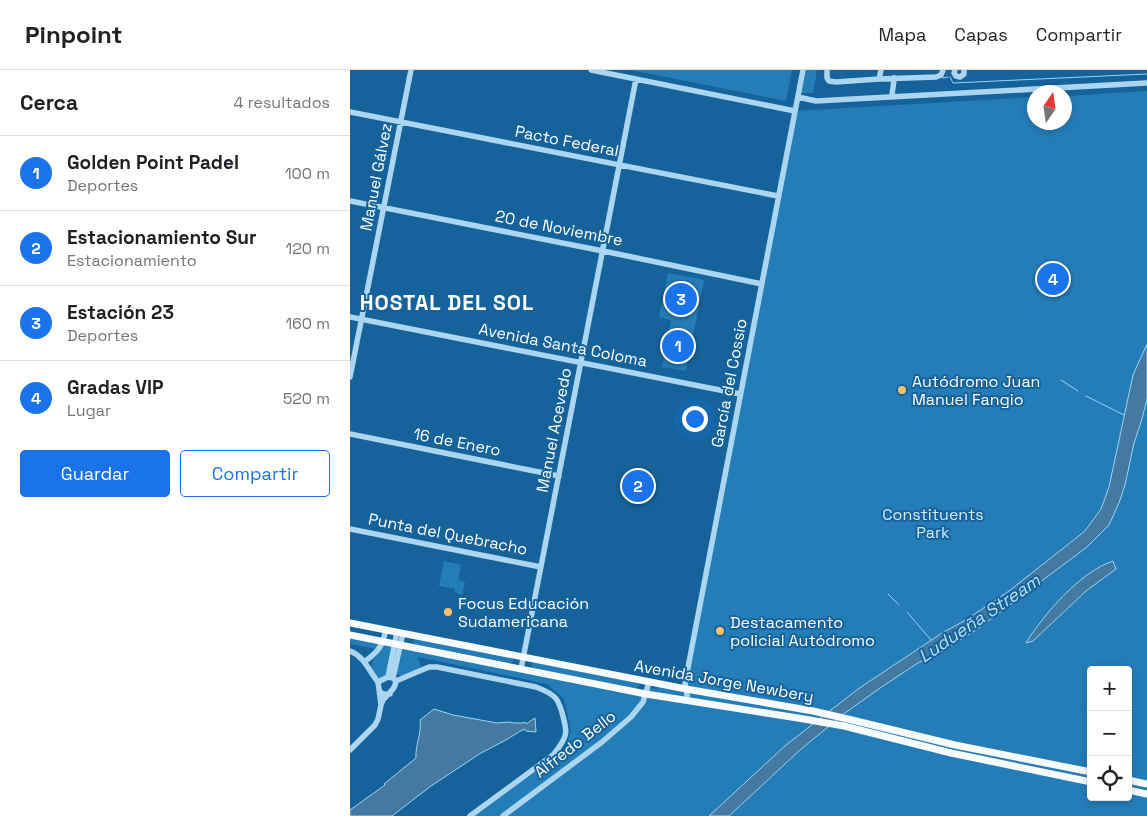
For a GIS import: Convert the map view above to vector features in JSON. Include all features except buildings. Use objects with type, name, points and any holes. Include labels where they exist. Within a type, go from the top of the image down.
[{"type":"main road","name":"Avenida Jorge Newbery","points":[[350,623],[813,712],[955,745],[1087,771]]},
{"type":"main road","name":"Avenida Jorge Newbery","points":[[350,635],[646,694],[804,718],[951,753],[1087,781]]},
{"type":"main road","points":[[1132,781],[1147,784]]},
{"type":"main road","points":[[1132,791],[1147,794]]},
{"type":"street","name":"Manuel Gálvez","points":[[350,378],[412,70]]},
{"type":"street","points":[[591,70],[795,111]]},
{"type":"street","name":"García del Cossio","points":[[687,700],[688,695],[685,683],[803,70]]},
{"type":"street","points":[[828,70],[827,78],[832,82],[939,77],[943,70]]},
{"type":"street","points":[[879,79],[881,70]]},
{"type":"street","points":[[892,93],[888,86],[902,70]]},
{"type":"street","points":[[955,70],[955,74],[958,77],[963,76],[964,70]]},
{"type":"street","name":"Manuel Acevedo","points":[[521,669],[636,79]]},
{"type":"street","points":[[798,97],[816,101],[892,93],[1147,83]]},
{"type":"street","name":"Pacto Federal","points":[[350,112],[778,196]]},
{"type":"street","name":"20 de Noviembre","points":[[350,201],[762,284]]},
{"type":"street","name":"Avenida Santa Coloma","points":[[350,317],[740,394]]},
{"type":"street","name":"16 de Enero","points":[[350,434],[559,476]]},
{"type":"street","name":"Punta del Quebracho","points":[[350,529],[541,567]]},
{"type":"street","points":[[364,662],[379,650],[386,630]]},
{"type":"street","points":[[350,750],[376,725],[384,698],[394,689],[392,679],[400,633]]},
{"type":"street","points":[[350,651],[360,656],[378,682],[381,705]]},
{"type":"street","points":[[378,682],[437,666],[536,687],[556,698],[560,704],[566,731],[558,750],[553,756],[470,816]]},
{"type":"street","name":"Alfredo Bello","points":[[503,816],[602,742],[631,717],[643,702],[649,682]]},
{"type":"street","points":[[379,689],[381,693],[390,694]]},
{"type":"green space","points":[[631,70],[792,70],[786,101]]},
{"type":"green space","points":[[803,70],[817,70],[813,93],[798,93]]},
{"type":"green space","name":"Constituents Park","points":[[1147,91],[1147,816],[475,816],[565,750],[571,731],[564,699],[547,684],[418,657],[420,670],[403,677],[397,674],[378,678],[371,668],[373,660],[381,650],[350,644],[350,635],[645,694],[648,687],[656,689],[658,687],[683,691],[683,694],[687,695],[685,683],[795,111],[1027,97],[1027,130],[1072,130],[1072,96]]},
{"type":"green space","points":[[668,273],[704,280],[686,371],[662,367],[671,320],[659,317]]},
{"type":"green space","points":[[444,561],[461,565],[458,580],[465,582],[462,595],[455,593],[455,589],[439,586]]},
{"type":"green space","points":[[413,640],[512,658],[514,661],[511,663],[414,644]]},
{"type":"green space","points":[[534,662],[636,682],[639,686],[635,688],[533,668],[531,665]]},
{"type":"water","name":"Ludueña Stream","points":[[1147,344],[1147,399],[1134,443],[1125,485],[1109,525],[1087,547],[979,628],[944,650],[918,663],[845,713],[800,750],[729,816],[709,816],[786,745],[858,689],[1009,591],[1085,531],[1101,509],[1109,487],[1133,375]]},
{"type":"water","points":[[1113,561],[1116,569],[1086,591],[1033,641],[1026,643],[1064,595],[1088,574]]},
{"type":"water","points":[[434,709],[453,715],[497,723],[525,722],[526,724],[535,718],[536,732],[524,729],[481,753],[431,786],[392,816],[350,816],[350,810],[385,785],[416,758],[420,720]]},
{"type":"waterway","points":[[950,77],[953,83],[1147,74]]},
{"type":"waterway","points":[[942,76],[943,78],[948,77]]},
{"type":"waterway","points":[[1061,380],[1078,391]]},
{"type":"waterway","points":[[1086,396],[1124,415]]},
{"type":"waterway","points":[[888,594],[899,605]]},
{"type":"waterway","name":"Ludueña Stream","points":[[907,612],[931,640]]},
{"type":"place","name":"Gradas VIP","points":[[1053,279]]},
{"type":"place","name":"Estación 23","points":[[681,299]]},
{"type":"place","name":"Golden Point Padel","points":[[678,346]]},
{"type":"place","name":"Autódromo Juan Manuel Fangio","points":[[902,390]]},
{"type":"place","name":"Estacionamiento Sur","points":[[638,486]]},
{"type":"place","name":"Focus Educación Sudamericana","points":[[448,612]]},
{"type":"place","name":"Destacamento policial Autódromo","points":[[720,631]]},
{"type":"district","name":"HOSTAL DEL SOL","points":[[447,302]]}]
